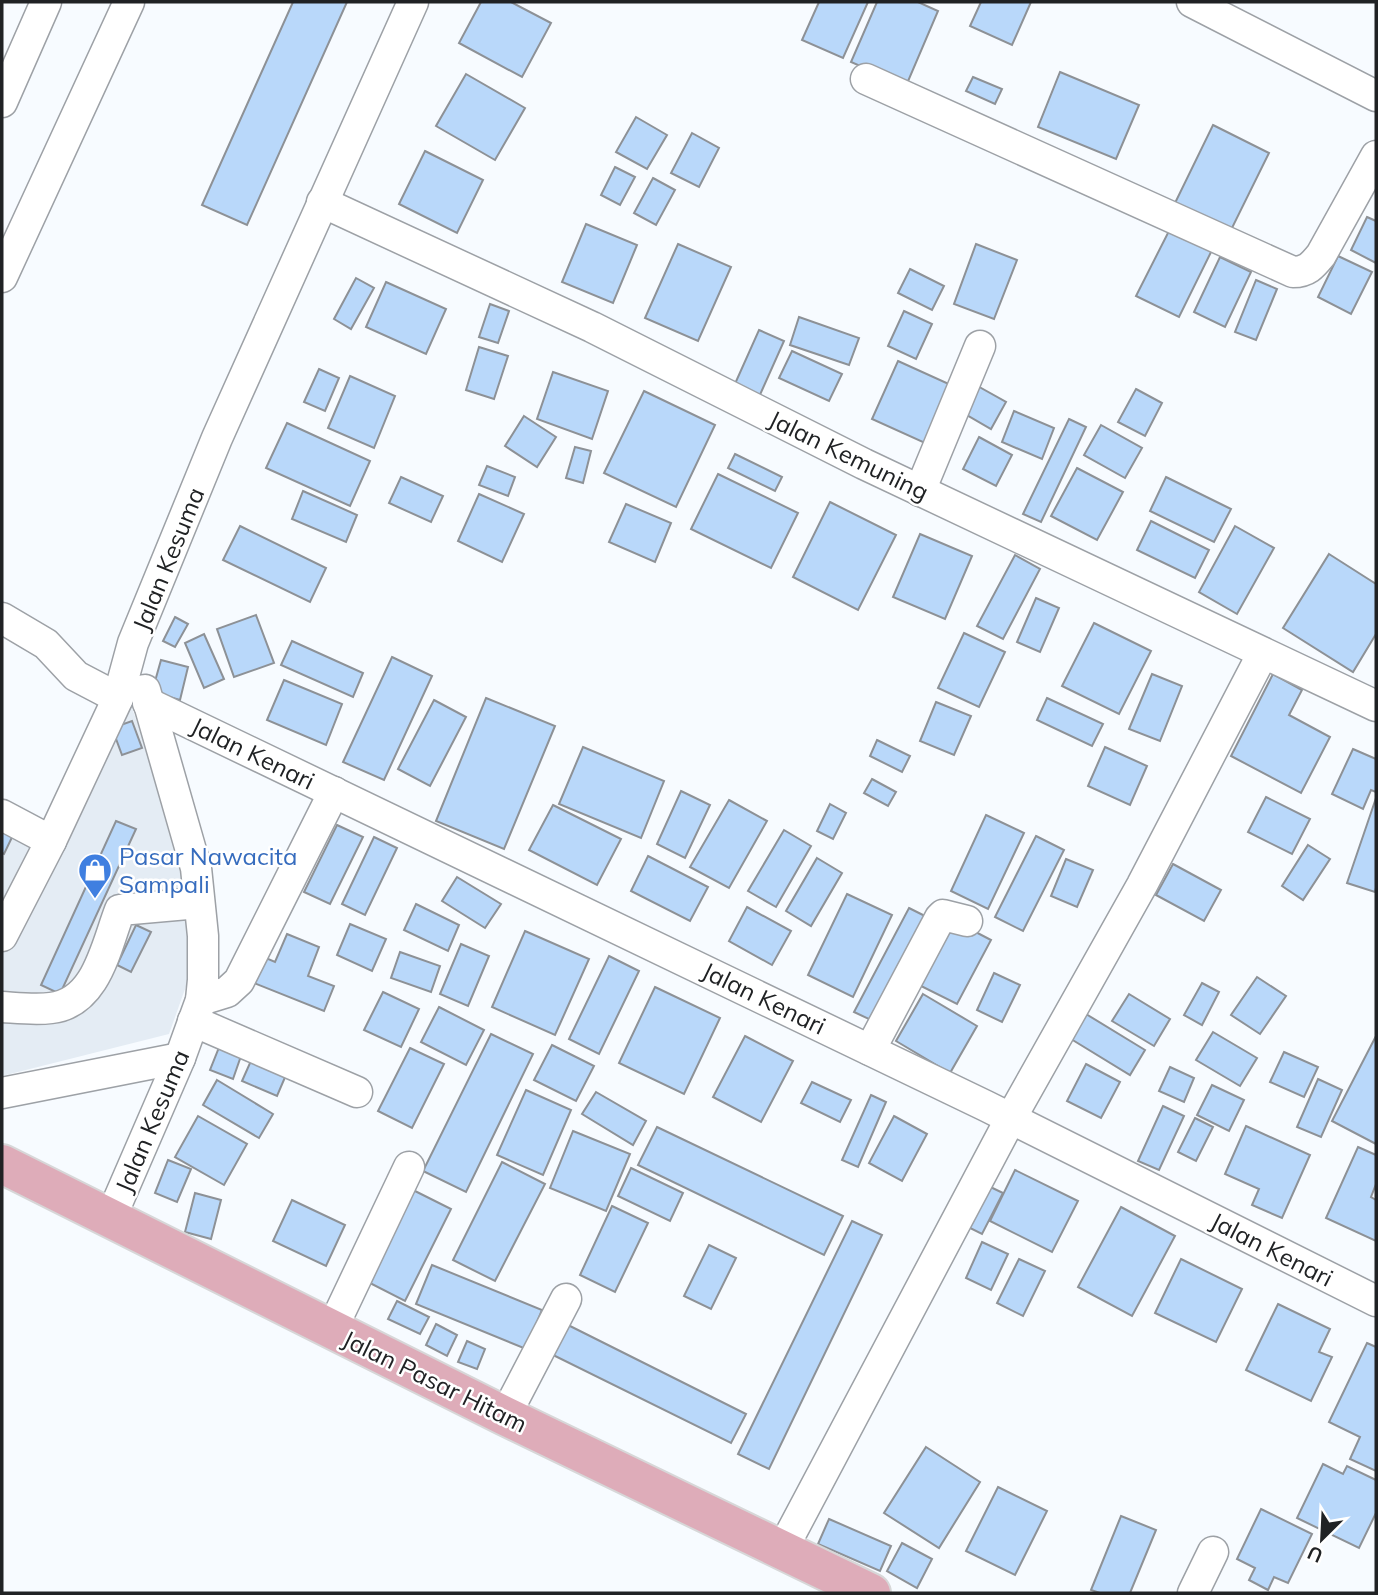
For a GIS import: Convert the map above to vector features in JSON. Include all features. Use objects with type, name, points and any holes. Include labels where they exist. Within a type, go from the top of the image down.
[{"type":"main road","name":"Jalan Pasar Hitam","points":[[2,1164],[505,1416],[871,1593]]},
{"type":"street","points":[[2,102],[47,2]]},
{"type":"street","points":[[3,273],[129,2]]},
{"type":"street","name":"Jalan Kesuma","points":[[111,1217],[180,1058],[197,1010],[203,936],[196,868],[133,643],[217,438],[413,2]]},
{"type":"street","points":[[1192,2],[1376,96]]},
{"type":"street","points":[[866,79],[1293,272],[1302,272],[1311,267],[1321,255],[1376,156]]},
{"type":"street","name":"Jalan Kemuning","points":[[322,202],[592,327],[920,491],[1376,706]]},
{"type":"street","points":[[920,491],[980,346]]},
{"type":"street","points":[[2,618],[46,644],[76,676],[118,698]]},
{"type":"street","points":[[2,936],[51,841],[118,698],[133,643]]},
{"type":"street","points":[[767,1542],[1001,1113],[1142,885],[1255,649]]},
{"type":"street","name":"Jalan Kenari","points":[[148,703],[1373,1292]]},
{"type":"street","points":[[197,1010],[227,992],[239,981],[334,792]]},
{"type":"street","points":[[2,815],[51,841]]},
{"type":"street","points":[[2,1007],[54,1008],[77,1000],[93,979],[120,910],[200,903]]},
{"type":"street","points":[[870,1050],[940,918],[943,915],[967,921]]},
{"type":"street","points":[[197,1010],[357,1092]]},
{"type":"street","points":[[2,1093],[180,1058]]},
{"type":"street","points":[[332,1329],[409,1167]]},
{"type":"street","points":[[505,1416],[566,1298]]},
{"type":"street","points":[[1193,1593],[1213,1552]]},
{"type":"shaded area","name":"Pasar Nawacita Sampali","points":[[128,697],[179,839],[195,961],[169,1034],[2,1076],[2,802],[48,824]]},
{"type":"building","points":[[293,2],[347,2],[247,225],[202,205]]},
{"type":"building","points":[[481,2],[511,2],[551,23],[522,77],[459,43]]},
{"type":"building","points":[[819,2],[868,2],[843,58],[802,40]]},
{"type":"building","points":[[877,2],[918,2],[938,11],[906,86],[851,62]]},
{"type":"building","points":[[981,2],[1031,2],[1012,45],[970,26]]},
{"type":"building","points":[[1060,72],[1139,105],[1116,159],[1038,127]]},
{"type":"building","points":[[466,74],[525,108],[495,160],[436,126]]},
{"type":"building","points":[[973,77],[1002,89],[995,104],[966,91]]},
{"type":"building","points":[[636,117],[667,135],[647,169],[616,152]]},
{"type":"building","points":[[1213,125],[1269,153],[1231,230],[1175,203]]},
{"type":"building","points":[[692,133],[719,148],[699,187],[671,173]]},
{"type":"building","points":[[425,151],[483,180],[457,233],[399,204]]},
{"type":"building","points":[[615,167],[635,177],[620,205],[601,195]]},
{"type":"building","points":[[653,178],[675,190],[656,225],[634,213]]},
{"type":"building","points":[[1367,217],[1376,221],[1376,263],[1351,250]]},
{"type":"building","points":[[586,224],[637,245],[613,303],[562,282]]},
{"type":"building","points":[[1172,225],[1214,246],[1179,317],[1136,296]]},
{"type":"building","points":[[678,244],[731,267],[698,341],[645,318]]},
{"type":"building","points":[[976,244],[1017,260],[994,319],[954,304]]},
{"type":"building","points":[[1338,256],[1372,272],[1351,314],[1318,297]]},
{"type":"building","points":[[1220,257],[1251,272],[1225,327],[1194,312]]},
{"type":"building","points":[[910,269],[944,286],[932,310],[898,293]]},
{"type":"building","points":[[356,278],[374,288],[351,329],[334,319]]},
{"type":"building","points":[[1256,280],[1277,289],[1256,340],[1235,332]]},
{"type":"building","points":[[386,282],[446,309],[426,354],[366,327]]},
{"type":"building","points":[[490,304],[509,311],[498,343],[479,337]]},
{"type":"building","points":[[904,311],[932,324],[916,359],[888,346]]},
{"type":"building","points":[[799,317],[859,338],[849,365],[790,345]]},
{"type":"building","points":[[759,330],[784,341],[759,397],[734,386]]},
{"type":"building","points":[[479,347],[508,356],[494,399],[466,390]]},
{"type":"building","points":[[792,351],[842,374],[829,401],[779,378]]},
{"type":"building","points":[[898,361],[951,385],[925,443],[872,419]]},
{"type":"building","points":[[319,369],[339,378],[325,411],[304,402]]},
{"type":"building","points":[[553,372],[608,391],[592,439],[537,419]]},
{"type":"building","points":[[350,376],[395,396],[374,448],[328,428]]},
{"type":"building","points":[[974,384],[1006,402],[991,429],[960,411]]},
{"type":"building","points":[[1136,389],[1162,403],[1145,436],[1118,422]]},
{"type":"building","points":[[644,391],[715,425],[676,507],[604,473]]},
{"type":"building","points":[[1014,411],[1054,428],[1042,459],[1002,442]]},
{"type":"building","points":[[524,416],[556,437],[537,467],[505,446]]},
{"type":"building","points":[[1069,419],[1086,427],[1041,522],[1023,514]]},
{"type":"building","points":[[287,423],[370,461],[350,506],[266,468]]},
{"type":"building","points":[[1101,425],[1142,448],[1125,478],[1084,455]]},
{"type":"building","points":[[979,437],[1012,455],[996,486],[963,469]]},
{"type":"building","points":[[575,447],[591,451],[583,483],[566,478]]},
{"type":"building","points":[[735,454],[782,477],[775,491],[728,468]]},
{"type":"building","points":[[487,466],[515,477],[508,496],[479,485]]},
{"type":"building","points":[[1077,468],[1123,492],[1097,540],[1051,516]]},
{"type":"building","points":[[718,474],[798,513],[771,568],[691,529]]},
{"type":"building","points":[[401,477],[443,496],[431,522],[389,503]]},
{"type":"building","points":[[1166,477],[1231,509],[1214,542],[1150,511]]},
{"type":"building","points":[[303,491],[357,515],[346,542],[292,519]]},
{"type":"building","points":[[479,494],[524,514],[502,562],[458,541]]},
{"type":"building","points":[[830,502],[896,535],[858,610],[793,577]]},
{"type":"building","points":[[626,504],[671,523],[655,562],[609,542]]},
{"type":"building","points":[[1151,521],[1209,550],[1195,578],[1137,550]]},
{"type":"building","points":[[240,526],[326,568],[310,602],[223,560]]},
{"type":"building","points":[[1235,526],[1274,548],[1237,614],[1199,592]]},
{"type":"building","points":[[920,534],[972,556],[945,619],[893,597]]},
{"type":"building","points":[[1329,554],[1376,584],[1376,634],[1353,672],[1283,628]]},
{"type":"building","points":[[1015,555],[1040,569],[1003,639],[977,626]]},
{"type":"building","points":[[1036,598],[1059,608],[1040,652],[1017,642]]},
{"type":"building","points":[[256,615],[274,663],[234,677],[217,629]]},
{"type":"building","points":[[175,617],[188,624],[175,647],[163,641]]},
{"type":"building","points":[[1094,623],[1151,651],[1119,714],[1062,686]]},
{"type":"building","points":[[964,633],[1005,652],[979,707],[938,688]]},
{"type":"building","points":[[204,634],[224,679],[204,688],[185,643]]},
{"type":"building","points":[[292,641],[363,673],[353,697],[281,665]]},
{"type":"building","points":[[392,657],[432,676],[384,780],[343,762]]},
{"type":"building","points":[[161,660],[188,667],[180,700],[152,692]]},
{"type":"building","points":[[1152,674],[1182,686],[1160,741],[1129,729]]},
{"type":"building","points":[[1273,674],[1302,690],[1289,715],[1330,737],[1301,793],[1231,756]]},
{"type":"building","points":[[284,680],[342,704],[326,745],[267,720]]},
{"type":"building","points":[[486,698],[555,726],[504,849],[436,821]]},
{"type":"building","points":[[1047,698],[1103,724],[1092,746],[1037,720]]},
{"type":"building","points":[[434,700],[466,717],[430,786],[398,769]]},
{"type":"building","points":[[936,702],[971,716],[954,755],[920,741]]},
{"type":"building","points":[[132,721],[142,748],[122,755],[112,728]]},
{"type":"building","points":[[877,740],[910,756],[902,772],[870,756]]},
{"type":"building","points":[[583,747],[664,781],[641,838],[559,804]]},
{"type":"building","points":[[1105,747],[1147,766],[1130,805],[1088,786]]},
{"type":"building","points":[[1353,749],[1376,759],[1376,792],[1371,790],[1363,809],[1332,794]]},
{"type":"building","points":[[872,779],[896,792],[888,806],[864,793]]},
{"type":"building","points":[[681,791],[710,805],[685,858],[657,844]]},
{"type":"building","points":[[1266,797],[1310,819],[1292,854],[1248,832]]},
{"type":"building","points":[[1376,798],[1376,888],[1375,892],[1347,883]]},
{"type":"building","points":[[729,800],[767,821],[729,888],[690,867]]},
{"type":"building","points":[[830,804],[846,813],[833,839],[817,831]]},
{"type":"building","points":[[553,805],[621,839],[597,885],[529,850]]},
{"type":"building","points":[[986,815],[1024,833],[988,909],[951,891]]},
{"type":"building","points":[[116,821],[136,829],[60,994],[41,985]]},
{"type":"building","points":[[337,825],[363,837],[330,904],[304,892]]},
{"type":"building","points":[[2,826],[15,831],[4,854],[2,853]]},
{"type":"building","points":[[784,830],[811,846],[776,907],[748,891]]},
{"type":"building","points":[[1036,836],[1064,850],[1023,931],[995,917]]},
{"type":"building","points":[[374,837],[397,848],[365,915],[342,904]]},
{"type":"building","points":[[1308,845],[1330,859],[1303,900],[1282,886]]},
{"type":"building","points":[[648,856],[708,887],[690,921],[631,891]]},
{"type":"building","points":[[817,858],[842,873],[811,926],[786,911]]},
{"type":"building","points":[[1066,859],[1093,870],[1077,907],[1051,896]]},
{"type":"building","points":[[1173,864],[1221,890],[1204,921],[1156,895]]},
{"type":"building","points":[[457,877],[501,904],[485,928],[442,901]]},
{"type":"building","points":[[847,894],[892,915],[853,997],[808,975]]},
{"type":"building","points":[[416,904],[459,925],[448,951],[404,930]]},
{"type":"building","points":[[747,907],[791,931],[772,965],[729,941]]},
{"type":"building","points":[[909,908],[925,916],[871,1020],[854,1012]]},
{"type":"building","points":[[945,916],[991,940],[957,1004],[911,981]]},
{"type":"building","points":[[350,924],[386,939],[372,971],[337,955]]},
{"type":"building","points":[[136,925],[151,932],[131,972],[117,965]]},
{"type":"building","points":[[525,931],[589,959],[555,1035],[492,1007]]},
{"type":"building","points":[[287,934],[319,947],[308,976],[334,986],[324,1011],[249,981],[259,955],[275,962]]},
{"type":"building","points":[[461,944],[489,956],[468,1006],[440,994]]},
{"type":"building","points":[[400,952],[440,966],[431,992],[391,978]]},
{"type":"building","points":[[609,956],[639,971],[599,1054],[569,1039]]},
{"type":"building","points":[[994,973],[1020,985],[1002,1022],[977,1010]]},
{"type":"building","points":[[1257,977],[1286,996],[1260,1034],[1231,1015]]},
{"type":"building","points":[[1202,983],[1219,992],[1202,1025],[1184,1015]]},
{"type":"building","points":[[655,987],[720,1018],[684,1094],[619,1063]]},
{"type":"building","points":[[383,992],[419,1009],[401,1047],[364,1030]]},
{"type":"building","points":[[923,994],[977,1026],[950,1073],[896,1041]]},
{"type":"building","points":[[1129,994],[1170,1019],[1154,1046],[1112,1021]]},
{"type":"building","points":[[439,1007],[484,1030],[466,1065],[421,1042]]},
{"type":"building","points":[[1086,1014],[1145,1050],[1130,1075],[1071,1039]]},
{"type":"building","points":[[1213,1032],[1257,1058],[1240,1086],[1196,1060]]},
{"type":"building","points":[[491,1034],[533,1054],[466,1192],[423,1171]]},
{"type":"building","points":[[745,1036],[793,1061],[761,1122],[713,1097]]},
{"type":"building","points":[[1376,1036],[1376,1144],[1332,1121]]},
{"type":"building","points":[[220,1045],[242,1053],[233,1079],[210,1070]]},
{"type":"building","points":[[552,1045],[594,1066],[576,1101],[534,1080]]},
{"type":"building","points":[[410,1048],[444,1064],[412,1128],[378,1111]]},
{"type":"building","points":[[1284,1052],[1318,1067],[1304,1097],[1270,1082]]},
{"type":"building","points":[[254,1054],[289,1068],[277,1096],[242,1081]]},
{"type":"building","points":[[1086,1064],[1120,1082],[1101,1118],[1067,1101]]},
{"type":"building","points":[[1170,1067],[1194,1078],[1184,1102],[1159,1091]]},
{"type":"building","points":[[1318,1079],[1342,1090],[1321,1137],[1297,1127]]},
{"type":"building","points":[[217,1080],[273,1114],[259,1138],[203,1105]]},
{"type":"building","points":[[812,1082],[851,1100],[840,1122],[801,1103]]},
{"type":"building","points":[[1212,1085],[1244,1100],[1229,1131],[1197,1115]]},
{"type":"building","points":[[526,1090],[571,1110],[543,1175],[497,1155]]},
{"type":"building","points":[[596,1092],[646,1121],[633,1145],[582,1114]]},
{"type":"building","points":[[871,1095],[886,1102],[858,1167],[842,1160]]},
{"type":"building","points":[[1163,1106],[1184,1116],[1159,1170],[1138,1161]]},
{"type":"building","points":[[198,1116],[247,1144],[224,1185],[175,1157]]},
{"type":"building","points":[[894,1116],[927,1134],[902,1181],[869,1163]]},
{"type":"building","points":[[1195,1118],[1213,1127],[1196,1161],[1178,1152]]},
{"type":"building","points":[[1246,1126],[1310,1155],[1282,1218],[1252,1205],[1259,1189],[1225,1174]]},
{"type":"building","points":[[657,1127],[843,1216],[824,1255],[638,1165]]},
{"type":"building","points":[[573,1131],[630,1154],[606,1211],[550,1188]]},
{"type":"building","points":[[1358,1147],[1376,1155],[1376,1184],[1371,1197],[1376,1200],[1376,1241],[1326,1218]]},
{"type":"building","points":[[168,1160],[191,1169],[177,1202],[155,1193]]},
{"type":"building","points":[[502,1162],[545,1184],[495,1281],[453,1260]]},
{"type":"building","points":[[631,1168],[683,1193],[670,1221],[618,1196]]},
{"type":"building","points":[[1015,1170],[1078,1201],[1052,1252],[990,1221]]},
{"type":"building","points":[[980,1182],[1003,1193],[982,1234],[960,1223]]},
{"type":"building","points":[[411,1189],[451,1209],[405,1301],[366,1281]]},
{"type":"building","points":[[195,1193],[221,1200],[211,1239],[185,1232]]},
{"type":"building","points":[[292,1200],[345,1225],[326,1266],[273,1241]]},
{"type":"building","points":[[612,1206],[648,1223],[615,1292],[580,1275]]},
{"type":"building","points":[[1121,1207],[1175,1236],[1132,1316],[1078,1287]]},
{"type":"building","points":[[852,1221],[882,1235],[769,1469],[738,1454]]},
{"type":"building","points":[[982,1242],[1008,1254],[991,1290],[966,1278]]},
{"type":"building","points":[[709,1245],[736,1258],[711,1309],[684,1296]]},
{"type":"building","points":[[1019,1259],[1045,1271],[1023,1316],[997,1303]]},
{"type":"building","points":[[1181,1259],[1242,1289],[1216,1342],[1155,1313]]},
{"type":"building","points":[[432,1265],[542,1310],[526,1349],[416,1304]]},
{"type":"building","points":[[397,1301],[429,1317],[420,1334],[388,1319]]},
{"type":"building","points":[[1278,1304],[1330,1329],[1319,1352],[1332,1357],[1311,1401],[1246,1370]]},
{"type":"building","points":[[564,1323],[746,1414],[731,1443],[549,1353]]},
{"type":"building","points":[[436,1324],[457,1335],[447,1356],[426,1345]]},
{"type":"building","points":[[467,1341],[485,1349],[477,1369],[458,1362]]},
{"type":"building","points":[[1367,1343],[1376,1347],[1376,1471],[1350,1459],[1360,1437],[1329,1422]]},
{"type":"building","points":[[926,1447],[980,1482],[939,1548],[884,1513]]},
{"type":"building","points":[[1323,1464],[1343,1474],[1347,1466],[1376,1480],[1376,1513],[1359,1548],[1297,1518]]},
{"type":"building","points":[[998,1487],[1047,1511],[1015,1575],[966,1551]]},
{"type":"building","points":[[1261,1509],[1312,1534],[1288,1583],[1274,1577],[1268,1590],[1249,1580],[1255,1568],[1237,1559]]},
{"type":"building","points":[[1121,1516],[1156,1530],[1130,1593],[1100,1593],[1091,1590]]},
{"type":"building","points":[[829,1519],[891,1546],[880,1571],[818,1544]]},
{"type":"building","points":[[902,1543],[932,1559],[917,1588],[887,1571]]},
{"type":"place","name":"Pasar Nawacita Sampali","points":[[95,900]]}]
